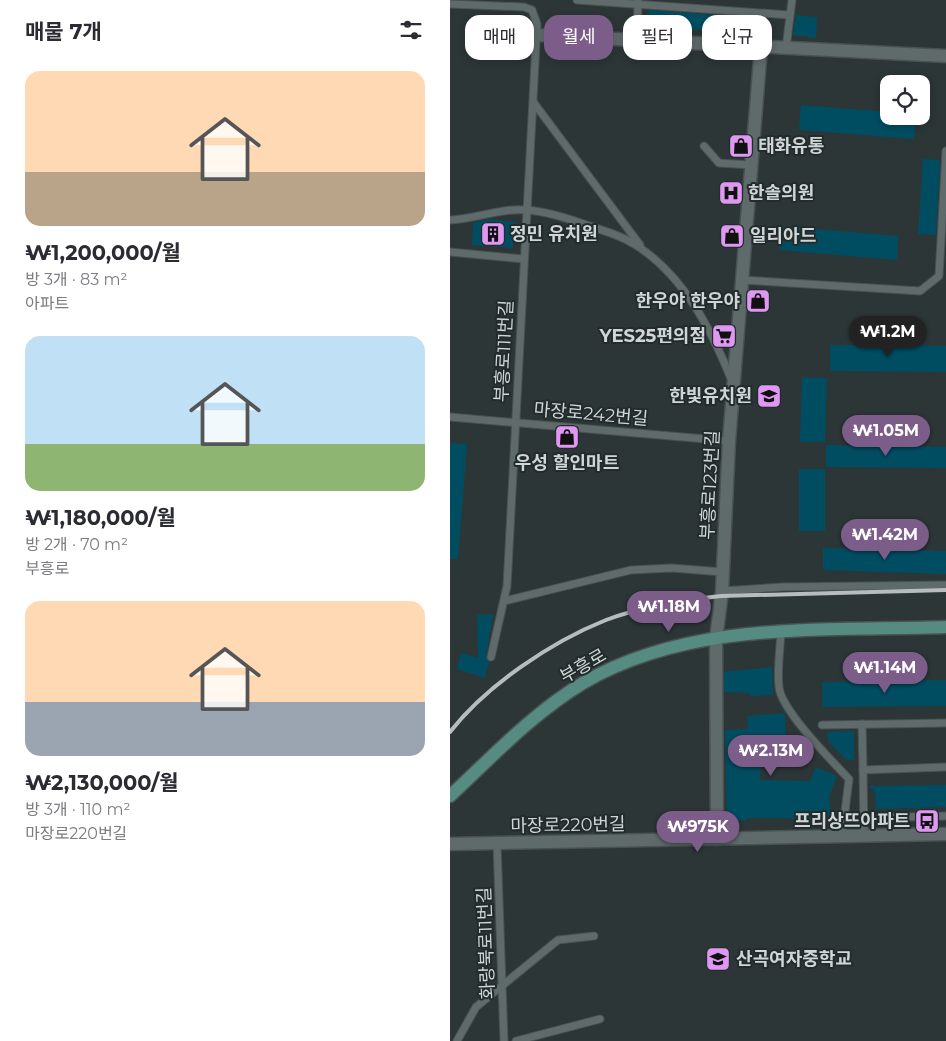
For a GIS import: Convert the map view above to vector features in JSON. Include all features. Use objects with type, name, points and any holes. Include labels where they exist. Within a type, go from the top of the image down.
[{"type":"main road","name":"부흥로","points":[[450,796],[539,714],[582,684],[624,662],[664,648],[716,639],[781,632],[946,627]]},
{"type":"street","points":[[538,35],[623,39]]},
{"type":"street","points":[[772,47],[946,56]]},
{"type":"street","name":"부흥로123번길","points":[[716,639],[722,591],[733,385],[760,60]]},
{"type":"street","points":[[716,639],[717,839]]},
{"type":"street","name":"마장로220번길","points":[[450,844],[946,834]]},
{"type":"lane","name":"부흥로111번길","points":[[491,657],[507,586],[526,210],[538,35],[537,24],[532,10],[532,0]]},
{"type":"lane","points":[[577,0],[638,2],[789,15]]},
{"type":"lane","points":[[786,48],[792,0]]},
{"type":"lane","points":[[637,15],[638,2]]},
{"type":"lane","points":[[450,4],[516,6],[532,10]]},
{"type":"lane","points":[[534,103],[644,251],[674,279],[703,317],[733,385]]},
{"type":"lane","points":[[704,146],[719,163],[751,165]]},
{"type":"lane","points":[[742,280],[920,291],[939,276],[946,151]]},
{"type":"lane","points":[[450,220],[463,220],[500,210],[526,210],[578,222],[620,237],[644,251]]},
{"type":"lane","points":[[450,252],[524,259]]},
{"type":"lane","name":"마장로242번길","points":[[450,417],[729,442]]},
{"type":"lane","points":[[504,601],[630,570],[672,568],[723,572]]},
{"type":"lane","points":[[722,591],[782,587],[946,585]]},
{"type":"lane","points":[[781,632],[779,688],[786,706],[820,748],[849,779],[842,836]]},
{"type":"lane","points":[[822,725],[946,723]]},
{"type":"lane","points":[[862,724],[864,836]]},
{"type":"lane","points":[[863,770],[946,767]]},
{"type":"lane","points":[[864,818],[946,816]]},
{"type":"lane","name":"화랑북로11번길","points":[[497,844],[504,1041]]},
{"type":"lane","points":[[457,1041],[476,1007],[558,940],[594,936]]},
{"type":"lane","points":[[516,1041],[600,1019]]},
{"type":"building","points":[[649,10],[713,15],[702,15],[702,30],[692,29],[692,15],[649,15]]},
{"type":"building","points":[[796,15],[817,17],[816,38],[793,35]]},
{"type":"building","points":[[801,105],[880,111],[880,125],[915,125],[914,139],[799,130]]},
{"type":"building","points":[[923,159],[940,160],[936,235],[918,234]]},
{"type":"building","name":"정민 유치원","points":[[488,219],[515,222],[513,248],[472,245],[473,223]]},
{"type":"building","points":[[781,226],[898,236],[897,260],[779,250]]},
{"type":"building","points":[[830,345],[946,346],[946,372],[830,371]]},
{"type":"building","points":[[802,377],[827,378],[825,442],[800,442]]},
{"type":"building","points":[[450,443],[467,444],[458,559],[450,559]]},
{"type":"building","points":[[826,445],[946,447],[946,468],[826,467]]},
{"type":"building","points":[[799,469],[825,469],[825,531],[799,531]]},
{"type":"building","points":[[823,548],[946,551],[946,574],[823,570]]},
{"type":"building","points":[[493,614],[486,656],[489,662],[485,678],[457,669],[461,653],[478,658],[477,615]]},
{"type":"building","points":[[772,667],[773,695],[750,696],[750,693],[724,692],[724,672]]},
{"type":"building","points":[[946,680],[946,706],[823,707],[822,682]]},
{"type":"building","points":[[785,713],[786,741],[789,742],[788,757],[761,756],[760,780],[810,781],[816,767],[837,776],[829,797],[832,823],[809,823],[808,819],[778,818],[747,818],[746,821],[727,820],[725,730],[748,729],[747,716]]},
{"type":"building","points":[[854,731],[854,760],[846,760],[828,741],[827,732]]},
{"type":"building","points":[[946,785],[946,807],[876,809],[875,793],[869,786]]},
{"type":"railway","points":[[450,732],[482,698],[542,653],[585,629],[634,611],[648,607],[721,596],[946,590]]},
{"type":"place","name":"태화유통","points":[[741,146]]},
{"type":"place","name":"한솔의원","points":[[731,193]]},
{"type":"place","name":"정민 유치원","points":[[493,234]]},
{"type":"place","name":"일리아드","points":[[732,236]]},
{"type":"place","name":"한우야 한우야","points":[[758,301]]},
{"type":"place","name":"YES25편의점","points":[[724,336]]},
{"type":"place","name":"한빛유치원","points":[[769,396]]},
{"type":"place","name":"우성 할인마트","points":[[567,437]]},
{"type":"place","name":"프리상뜨아파트","points":[[927,821]]},
{"type":"place","name":"산곡여자중학교","points":[[718,959]]}]
